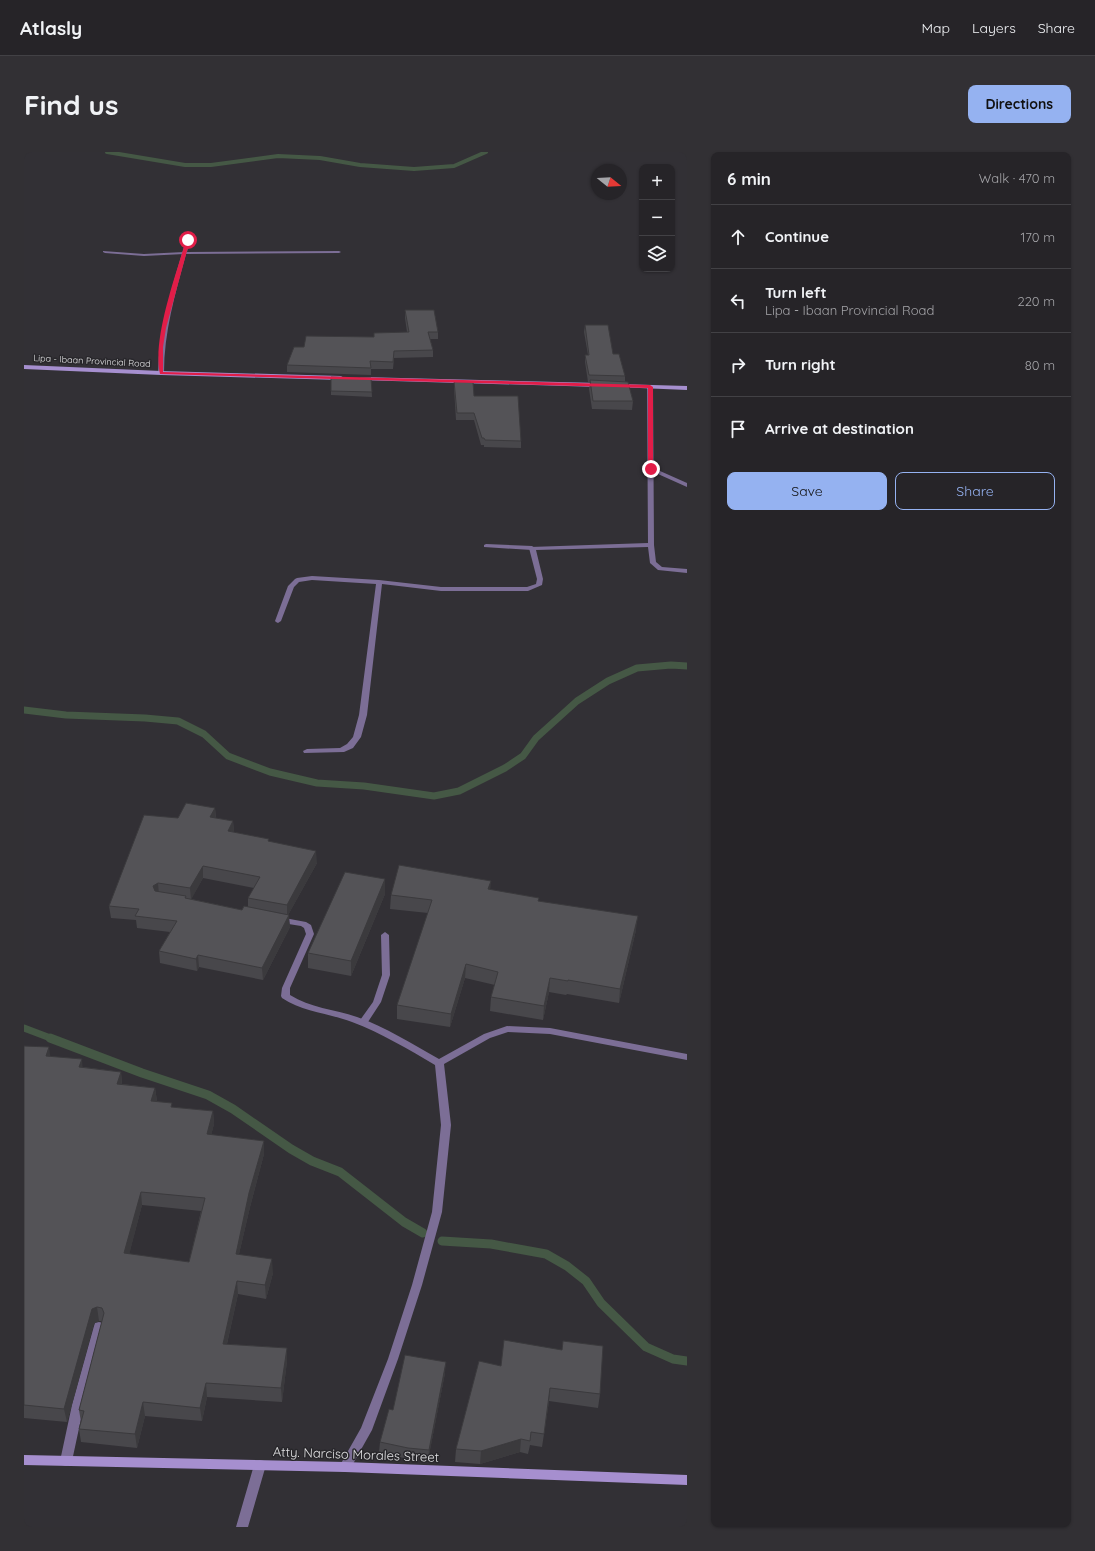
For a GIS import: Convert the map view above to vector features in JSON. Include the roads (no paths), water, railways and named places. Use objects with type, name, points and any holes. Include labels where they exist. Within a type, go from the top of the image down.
[{"type":"main road","name":"Lipa - Ibaan Provincial Road","points":[[24,366],[161,373],[603,385]]},
{"type":"main road","points":[[611,386],[687,388]]},
{"type":"main road","name":"Atty. Narciso Morales Street","points":[[24,1460],[345,1467],[687,1480]]},
{"type":"street","points":[[161,373],[161,347],[164,328],[188,240]]},
{"type":"street","points":[[106,252],[144,255],[184,253],[339,252]]},
{"type":"street","points":[[650,387],[651,545],[653,563],[660,569],[687,571]]},
{"type":"street","points":[[651,469],[687,485]]},
{"type":"street","points":[[486,546],[532,548],[651,545]]},
{"type":"street","points":[[278,621],[291,586],[297,580],[312,578],[379,582],[441,589],[528,589],[539,585],[540,579],[532,548]]},
{"type":"street","points":[[307,751],[341,750],[350,746],[357,737],[363,715],[379,582]]},
{"type":"street","points":[[272,919],[303,924],[308,926],[310,934],[286,988],[286,996],[293,1002],[363,1022],[439,1063]]},
{"type":"street","points":[[363,1022],[377,1002],[386,975],[385,935]]},
{"type":"street","points":[[439,1063],[487,1036],[507,1029],[550,1031],[687,1057]]},
{"type":"street","points":[[345,1467],[366,1430],[393,1359],[417,1284],[437,1212],[446,1125],[439,1063]]},
{"type":"street","points":[[66,1461],[78,1405],[99,1326]]},
{"type":"street","points":[[242,1527],[260,1465]]},
{"type":"waterway","points":[[107,152],[185,165],[211,165],[278,156],[320,158],[360,165],[414,169],[454,166],[486,152]]},
{"type":"waterway","points":[[24,710],[66,715],[145,718],[178,721],[204,734],[228,756],[270,772],[317,783],[364,786],[434,796],[459,791],[505,768],[523,756],[536,738],[577,701],[608,681],[637,668],[671,665],[687,666]]},
{"type":"waterway","points":[[24,1028],[53,1039]]},
{"type":"waterway","points":[[50,1038],[142,1073],[208,1095],[233,1109],[291,1149],[312,1161],[340,1172],[404,1222],[423,1233]]},
{"type":"waterway","points":[[442,1241],[491,1244],[546,1254],[567,1266],[586,1281],[601,1303],[646,1347],[673,1359],[687,1361]]}]
